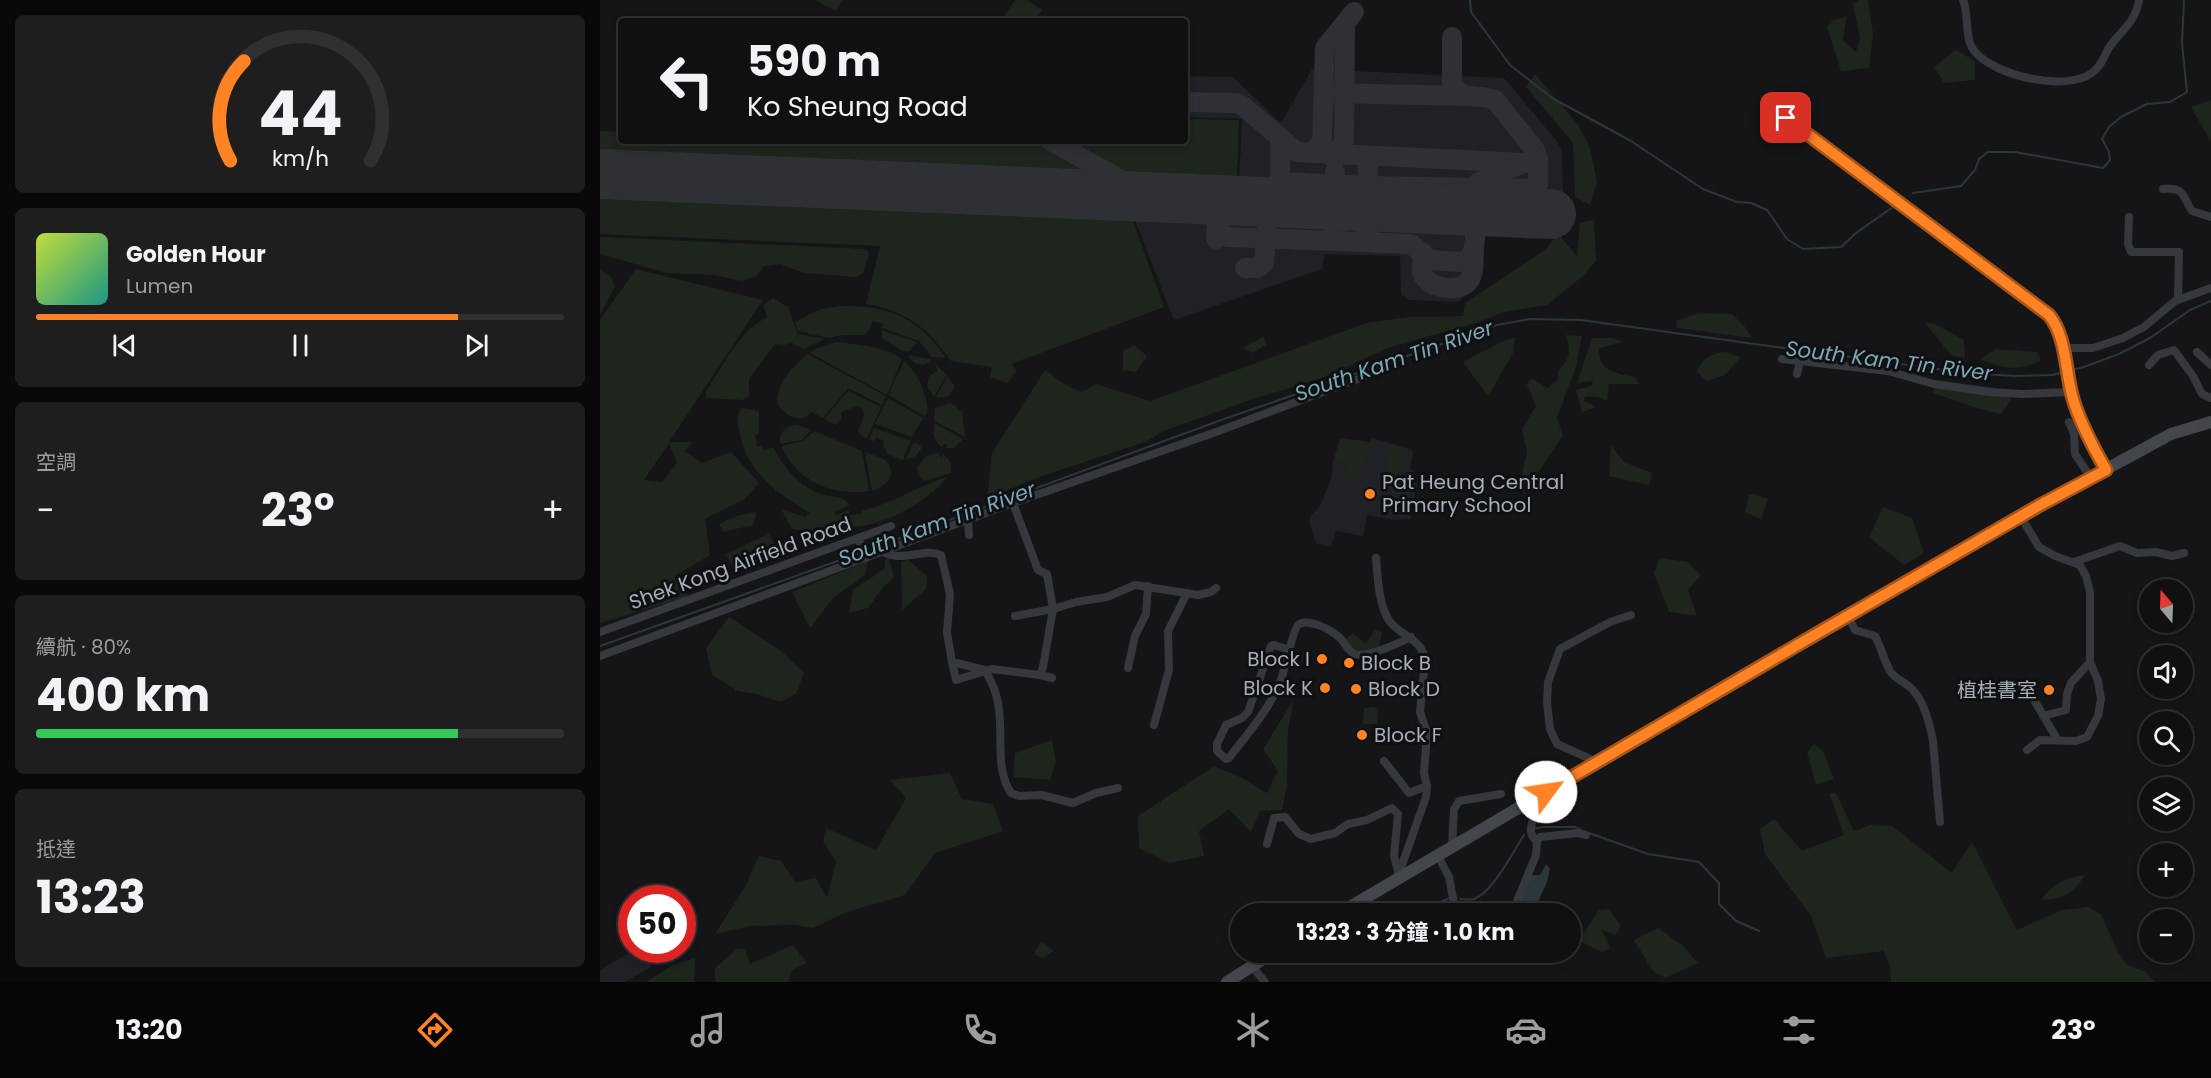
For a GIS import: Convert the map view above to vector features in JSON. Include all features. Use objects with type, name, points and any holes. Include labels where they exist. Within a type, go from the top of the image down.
[{"type":"main road","points":[[1355,903],[1398,875],[1452,848],[2021,517],[2171,434],[2211,422]]},
{"type":"main road","points":[[1227,982],[1257,963]]},
{"type":"street","points":[[1963,0],[1967,12],[1969,42],[1976,54],[2019,77],[2046,81],[2072,80],[2092,73],[2101,64],[2110,46],[2131,22],[2137,12],[2139,0]]},
{"type":"street","points":[[1767,104],[2049,315],[2056,324],[2078,413],[2106,470]]},
{"type":"street","points":[[2163,189],[2176,189],[2183,194],[2192,211],[2211,217]]},
{"type":"street","points":[[2129,217],[2128,244],[2131,252],[2179,252],[2178,299]]},
{"type":"street","points":[[2062,348],[2093,348],[2123,338],[2144,327],[2178,299],[2211,288]]},
{"type":"street","points":[[2149,365],[2158,355],[2174,350],[2193,376],[2202,394],[2211,398]]},
{"type":"street","points":[[2197,352],[2211,365]]},
{"type":"street","points":[[1782,359],[1888,371],[1934,384],[1989,392],[2023,394],[2070,388]]},
{"type":"street","points":[[1797,374],[1800,361]]},
{"type":"street","points":[[600,656],[1013,503],[1197,439],[1366,376]]},
{"type":"street","points":[[2069,422],[2074,434],[2075,454],[2091,478]]},
{"type":"street","points":[[1013,503],[1038,570],[1047,574],[1053,609],[1040,675]]},
{"type":"street","points":[[2021,517],[2040,547],[2082,568],[2089,585],[2090,662],[2100,690],[2101,704],[2098,716],[2084,739],[2076,741],[2040,740],[2027,750]]},
{"type":"street","points":[[968,520],[969,535]]},
{"type":"street","name":"Shek Kong Airfield Road","points":[[600,632],[891,526]]},
{"type":"street","points":[[858,538],[866,558]]},
{"type":"street","points":[[2074,562],[2120,546],[2137,553],[2156,552],[2172,556],[2184,553]]},
{"type":"street","points":[[884,552],[898,556],[934,552],[941,555],[951,594],[947,633],[956,680],[985,670]]},
{"type":"street","points":[[1376,558],[1384,609],[1394,626],[1411,637],[1424,652],[1420,712],[1427,734],[1424,773],[1427,786],[1398,875]]},
{"type":"street","points":[[1015,616],[1107,597],[1135,585],[1198,595],[1216,588]]},
{"type":"street","points":[[1128,668],[1135,636],[1146,614],[1149,586]]},
{"type":"street","points":[[1154,725],[1169,670],[1168,631],[1187,593]]},
{"type":"street","points":[[1597,762],[1557,744],[1552,736],[1547,702],[1548,682],[1560,649],[1610,622],[1631,615]]},
{"type":"street","points":[[1848,616],[1855,630],[1875,636],[1893,675],[1912,689],[1920,703],[1931,728],[1940,822]]},
{"type":"street","points":[[1290,650],[1271,646],[1248,712],[1242,718],[1226,725],[1217,744],[1217,751],[1226,759],[1272,700],[1281,680],[1298,624],[1313,623],[1335,634],[1357,655],[1368,654],[1411,637]]},
{"type":"street","points":[[952,662],[985,670],[1009,670],[1053,678]]},
{"type":"street","points":[[2043,716],[2066,710],[2067,694],[2071,683],[2090,662]]},
{"type":"street","points":[[985,670],[992,682],[999,707],[1001,755],[1005,779],[1011,793],[1019,796],[1041,795],[1073,803],[1118,788]]},
{"type":"street","points":[[2033,685],[2033,698],[2057,739]]},
{"type":"street","points":[[1384,761],[1409,793],[1427,786]]},
{"type":"street","points":[[1452,848],[1454,809],[1459,801],[1501,794]]},
{"type":"street","points":[[1533,800],[1536,808],[1530,831],[1532,837],[1537,841]]},
{"type":"street","points":[[1267,844],[1271,824],[1277,817],[1284,817],[1299,834],[1311,839],[1335,833],[1348,824],[1367,820],[1392,808],[1398,814],[1394,855],[1398,875]]},
{"type":"street","points":[[1516,903],[1536,855],[1537,841],[1540,837],[1580,833],[1586,835]]},
{"type":"street","points":[[1438,856],[1449,877],[1454,903]]},
{"type":"street","points":[[1252,966],[1265,982]]},
{"type":"shaded area","points":[[815,0],[843,0],[836,11]]},
{"type":"shaded area","points":[[1015,0],[1027,0],[1042,10],[1037,18],[1003,18]]},
{"type":"shaded area","points":[[1859,0],[1868,0],[1873,34],[1869,68],[1841,71],[1827,27],[1834,20],[1847,16],[1843,40],[1856,52],[1860,38],[1853,4]]},
{"type":"shaded area","points":[[1956,50],[1975,61],[1975,80],[1944,83],[1934,67]]},
{"type":"shaded area","points":[[1312,69],[1504,78],[1562,150],[1563,195],[1239,183],[1242,119],[1188,117],[1188,76],[1233,77],[1281,123]]},
{"type":"shaded area","points":[[1535,74],[1579,126],[1590,148],[1597,182],[1590,205],[1575,197],[1573,143],[1526,87]]},
{"type":"shaded area","points":[[2211,100],[2211,142],[2191,107]]},
{"type":"shaded area","points":[[1188,119],[1239,120],[1237,182],[1127,178],[1066,144],[1188,144]]},
{"type":"shaded area","points":[[600,131],[618,132],[618,144],[960,146],[961,144],[1048,144],[1108,177],[600,156]]},
{"type":"shaded area","points":[[600,195],[1132,218],[1164,307],[1011,364],[1017,371],[1007,383],[990,377],[992,367],[951,361],[924,330],[905,316],[866,304],[880,246],[600,234]]},
{"type":"shaded area","points":[[1134,218],[1202,223],[1483,234],[1477,286],[1458,302],[1408,300],[1401,294],[1400,256],[1325,254],[1322,269],[1174,320]]},
{"type":"shaded area","points":[[1594,220],[1596,261],[1583,276],[1547,305],[1504,312],[1482,321],[1388,348],[1320,379],[1253,399],[1166,430],[1145,442],[1039,477],[987,499],[992,453],[1045,370],[1064,384],[1081,392],[1096,384],[1150,401],[1367,323],[1408,317],[1463,316],[1465,303],[1546,249],[1558,233],[1577,257],[1580,223]]},
{"type":"shaded area","points":[[600,237],[866,249],[869,254],[863,273],[857,277],[804,273],[780,264],[764,266],[757,276],[742,281],[713,275],[667,273],[600,254]]},
{"type":"shaded area","points":[[636,269],[763,300],[669,442],[693,442],[684,451],[702,463],[731,452],[759,483],[745,499],[705,519],[710,555],[675,576],[686,578],[687,597],[600,623],[600,320]],"holes":[[[669,443],[677,463],[662,482],[644,480]]]},
{"type":"shaded area","points":[[600,270],[611,277],[615,286],[600,315]]},
{"type":"shaded area","points":[[773,298],[788,307],[798,334],[795,341],[799,334],[824,339],[804,349],[791,343],[794,341],[785,345],[775,344],[749,379],[749,396],[744,400],[706,398],[705,393],[739,341],[767,317],[763,305]]},
{"type":"shaded area","points":[[840,306],[873,308],[901,316],[925,332],[946,358],[932,357],[919,341],[882,328],[883,324],[873,321],[869,331],[864,335],[842,335],[829,338],[798,331],[795,322],[821,309]]},
{"type":"shaded area","points":[[1699,313],[1732,314],[1752,338],[1677,328],[1676,321]]},
{"type":"shaded area","points":[[1925,323],[1935,324],[1964,340],[1965,358],[1952,356]]},
{"type":"shaded area","points":[[882,330],[917,342],[910,351],[902,351],[882,338]]},
{"type":"shaded area","points":[[1566,335],[1582,336],[1576,367],[1557,418],[1563,435],[1523,495],[1522,474],[1527,452],[1522,429],[1536,406],[1527,385],[1531,378],[1548,388],[1558,379],[1558,372],[1568,355],[1569,346]]},
{"type":"shaded area","points":[[1264,336],[1266,345],[1252,353],[1243,348]]},
{"type":"shaded area","points":[[1515,337],[1513,353],[1488,396],[1463,362]]},
{"type":"shaded area","points":[[1592,338],[1612,338],[1624,342],[1599,348],[1599,356],[1609,370],[1634,377],[1640,384],[1609,384],[1607,401],[1597,397],[1585,397],[1584,401],[1597,407],[1582,412],[1576,390],[1591,386],[1593,381],[1577,383]]},
{"type":"shaded area","points":[[837,342],[879,349],[902,359],[887,395],[810,353],[817,348]]},
{"type":"shaded area","points":[[1134,345],[1147,356],[1136,372],[1123,370],[1123,351]]},
{"type":"shaded area","points":[[1995,349],[2037,352],[2041,360],[2019,368],[2011,368],[1981,359]]},
{"type":"shaded area","points":[[1725,352],[1741,357],[1725,375],[1707,381],[1697,372],[1708,358]]},
{"type":"shaded area","points":[[808,354],[886,396],[882,405],[848,388],[823,418],[811,412],[802,418],[788,415],[777,403],[780,389],[791,370]]},
{"type":"shaded area","points":[[909,355],[931,359],[927,364],[920,364],[912,361]]},
{"type":"shaded area","points":[[933,360],[946,375],[934,397],[927,386],[929,376],[938,371]]},
{"type":"shaded area","points":[[904,361],[917,377],[923,390],[928,411],[925,416],[888,395]]},
{"type":"shaded area","points":[[947,376],[955,386],[949,396],[938,398],[936,397]]},
{"type":"shaded area","points":[[1937,380],[1997,388],[2012,399],[2001,414],[1977,408],[1933,393]]},
{"type":"shaded area","points":[[848,391],[881,407],[867,439],[860,435],[858,430],[864,416],[863,409],[857,406],[841,412],[841,419],[836,425],[824,419]]},
{"type":"shaded area","points":[[888,398],[923,418],[912,437],[875,424]]},
{"type":"shaded area","points":[[950,403],[957,407],[958,411],[962,411],[965,437],[934,421],[935,408]]},
{"type":"shaded area","points":[[742,408],[759,411],[759,433],[755,435],[757,447],[762,446],[764,450],[773,447],[788,470],[807,488],[847,501],[849,506],[834,512],[837,515],[849,510],[849,515],[861,514],[862,511],[947,477],[914,506],[884,520],[869,525],[841,526],[829,535],[792,529],[781,509],[805,517],[810,513],[774,489],[748,458],[738,424]]},
{"type":"shaded area","points":[[934,423],[963,439],[954,448],[946,448],[947,445],[944,444],[942,447],[934,437]]},
{"type":"shaded area","points":[[798,425],[811,430],[802,440],[780,444],[780,436],[784,430]]},
{"type":"shaded area","points":[[874,428],[911,441],[903,460],[887,454],[883,445],[884,441],[876,438],[874,441],[869,440]]},
{"type":"shaded area","points":[[814,431],[862,451],[869,491],[829,489],[817,484],[796,469],[781,446],[803,441]]},
{"type":"shaded area","points":[[1340,438],[1371,442],[1358,480],[1346,477],[1348,465],[1333,462]]},
{"type":"shaded area","name":"Pat Heung Central Primary School","points":[[1371,438],[1411,449],[1413,452],[1410,469],[1414,470],[1411,482],[1417,483],[1410,519],[1394,520],[1367,515],[1363,536],[1336,531],[1331,547],[1316,543],[1309,522],[1311,515],[1320,506],[1331,479],[1333,462],[1370,442]]},
{"type":"shaded area","points":[[914,442],[921,446],[921,449],[916,456],[905,460]]},
{"type":"shaded area","points":[[1611,445],[1624,462],[1652,473],[1649,485],[1609,476]]},
{"type":"shaded area","points":[[1390,448],[1403,451],[1399,475],[1385,473]]},
{"type":"shaded area","points":[[865,452],[886,460],[891,471],[889,480],[872,491]]},
{"type":"shaded area","points":[[939,453],[942,457],[943,454],[947,458],[951,465],[951,473],[924,481],[918,474],[917,467],[925,457]]},
{"type":"shaded area","points":[[1754,494],[1768,499],[1761,519],[1745,512],[1749,495]]},
{"type":"shaded area","points":[[1883,507],[1912,518],[1924,553],[1904,565],[1869,537]]},
{"type":"shaded area","points":[[757,512],[753,525],[723,532],[719,524],[739,515]]},
{"type":"shaded area","points":[[769,534],[776,547],[732,565],[726,554]]},
{"type":"shaded area","points":[[889,557],[894,578],[883,587],[868,608],[849,613],[853,590],[885,568],[885,561]]},
{"type":"shaded area","points":[[1660,558],[1688,562],[1701,575],[1688,590],[1697,616],[1669,612],[1654,573]]},
{"type":"shaded area","points":[[908,560],[927,576],[926,589],[902,610],[901,562]]},
{"type":"shaded area","points":[[868,561],[865,575],[834,597],[810,628],[792,592]]},
{"type":"shaded area","points":[[729,617],[780,650],[804,673],[796,694],[780,702],[757,694],[738,691],[712,675],[706,648]]},
{"type":"shaded area","points":[[1375,630],[1382,632],[1379,649],[1365,652],[1352,650],[1346,639],[1353,633],[1366,644]]},
{"type":"shaded area","points":[[1294,699],[1288,730],[1287,786],[1282,810],[1260,811],[1251,832],[1229,809],[1199,831],[1204,856],[1169,863],[1139,848],[1138,816],[1214,766],[1242,778],[1267,793],[1278,771],[1263,749]]},
{"type":"shaded area","points":[[1364,708],[1378,709],[1377,724],[1363,724]]},
{"type":"shaded area","points":[[1052,740],[1056,762],[1050,780],[1013,777],[1015,753]]},
{"type":"shaded area","points":[[1814,744],[1823,751],[1834,779],[1816,785],[1807,752]]},
{"type":"shaded area","points":[[950,773],[962,799],[993,804],[1003,831],[935,853],[905,895],[847,912],[813,928],[794,925],[750,926],[715,934],[746,885],[759,856],[781,861],[795,882],[816,878],[827,898],[836,862],[823,841],[826,828],[876,850],[906,798],[890,780]]},
{"type":"shaded area","points":[[1829,793],[1836,793],[1854,831],[1870,825],[1892,826],[1952,873],[1972,842],[2017,930],[2062,910],[2088,907],[2101,914],[2118,952],[2127,965],[2146,972],[2155,982],[1891,982],[1890,967],[1884,951],[1826,958],[1811,916],[1765,854],[1760,829],[1774,819],[1802,851],[1844,835]]},
{"type":"shaded area","points":[[1546,864],[1550,869],[1538,903],[1518,903],[1529,875],[1540,875]]},
{"type":"shaded area","points":[[2085,875],[2067,894],[2041,900],[2049,890],[2060,883]]},
{"type":"shaded area","points":[[1609,909],[1621,926],[1615,935],[1602,930],[1610,948],[1602,952],[1581,942],[1581,938],[1599,910]]},
{"type":"shaded area","points":[[1658,928],[1683,946],[1698,963],[1665,978],[1653,971],[1634,940]]},
{"type":"shaded area","points":[[1041,941],[1054,951],[1042,958],[1034,954]]},
{"type":"shaded area","points":[[793,945],[807,963],[792,970],[788,982],[716,982],[714,969],[737,949],[745,949],[750,964]]},
{"type":"shaded area","points":[[618,960],[618,963],[650,963],[652,967],[625,982],[600,982],[600,970]]},
{"type":"shaded area","points":[[695,963],[694,982],[646,982],[673,965]]},
{"type":"waterway","points":[[1470,0],[1471,12],[1510,65],[1552,98],[1631,141],[1703,189],[1767,210],[1787,239],[1803,249],[1841,247],[1856,233],[1893,207]]},
{"type":"waterway","points":[[1913,193],[1961,186],[1975,170],[1979,159],[1988,152],[2015,152],[2103,168],[2110,160],[2109,152],[2102,139],[2109,127],[2121,117],[2147,104],[2170,102],[2187,92],[2182,43],[2184,0]]},
{"type":"waterway","name":"South Kam Tin River","points":[[865,551],[1224,419],[1497,325],[1530,319],[1581,320],[1966,373],[2015,376],[2052,375],[2084,367],[2119,354],[2150,338],[2190,310],[2211,301]]},
{"type":"waterway","name":"South Kam Tin River","points":[[600,646],[860,553]]},
{"type":"waterway","points":[[1533,829],[1576,827],[1581,830]]},
{"type":"waterway","points":[[1589,833],[1648,854],[1699,862],[1719,883],[1719,904],[1736,921],[1759,931]]},
{"type":"waterway","points":[[1460,899],[1474,899],[1481,895],[1502,871],[1524,835]]},
{"type":"waterway","points":[[1438,903],[1450,898]]},
{"type":"taxiway","points":[[1313,153],[1322,141],[1325,48],[1354,12]]},
{"type":"taxiway","points":[[1335,160],[1344,140],[1345,24]]},
{"type":"taxiway","points":[[1188,102],[1236,103],[1243,106],[1297,152],[1524,163],[1538,160],[1535,150],[1495,100],[1466,95],[1456,90],[1452,84],[1452,37]]},
{"type":"taxiway","points":[[1324,93],[1469,96]]},
{"type":"taxiway","points":[[1280,138],[1280,177],[1284,182],[1535,189],[1538,185],[1538,160]]},
{"type":"taxiway","points":[[1056,144],[1152,197]]},
{"type":"taxiway","points":[[1365,156],[1368,162],[1366,229],[1367,235],[1374,243]]},
{"type":"taxiway","points":[[1217,227],[1228,237],[1411,244],[1430,260],[1461,262],[1469,260],[1474,247],[1475,228],[1471,198],[1475,188],[1479,182],[1521,164]]},
{"type":"taxiway","points":[[1335,172],[1334,230],[1336,236],[1342,241]]},
{"type":"taxiway","points":[[1417,209],[1457,191]]},
{"type":"taxiway","points":[[1216,239],[1218,200]]},
{"type":"taxiway","points":[[1245,268],[1257,268],[1264,263],[1267,227]]},
{"type":"taxiway","points":[[1423,253],[1422,272],[1429,282],[1442,287],[1456,288],[1470,280],[1474,252]]},
{"type":"runway","points":[[600,174],[1551,214]]},
{"type":"place","name":"Pat Heung Central Primary School","points":[[1370,494]]},
{"type":"place","name":"Block I","points":[[1322,659]]},
{"type":"place","name":"Block B","points":[[1349,663]]},
{"type":"place","name":"Block K","points":[[1325,688]]},
{"type":"place","name":"Block D","points":[[1356,689]]},
{"type":"place","name":"植桂書室","points":[[2049,690]]},
{"type":"place","name":"Block F","points":[[1362,735]]},
{"type":"route","points":[[1546,792],[1680,712],[2042,504],[2106,470],[2073,400],[2056,324],[2049,315],[2036,303],[1786,118]]}]
